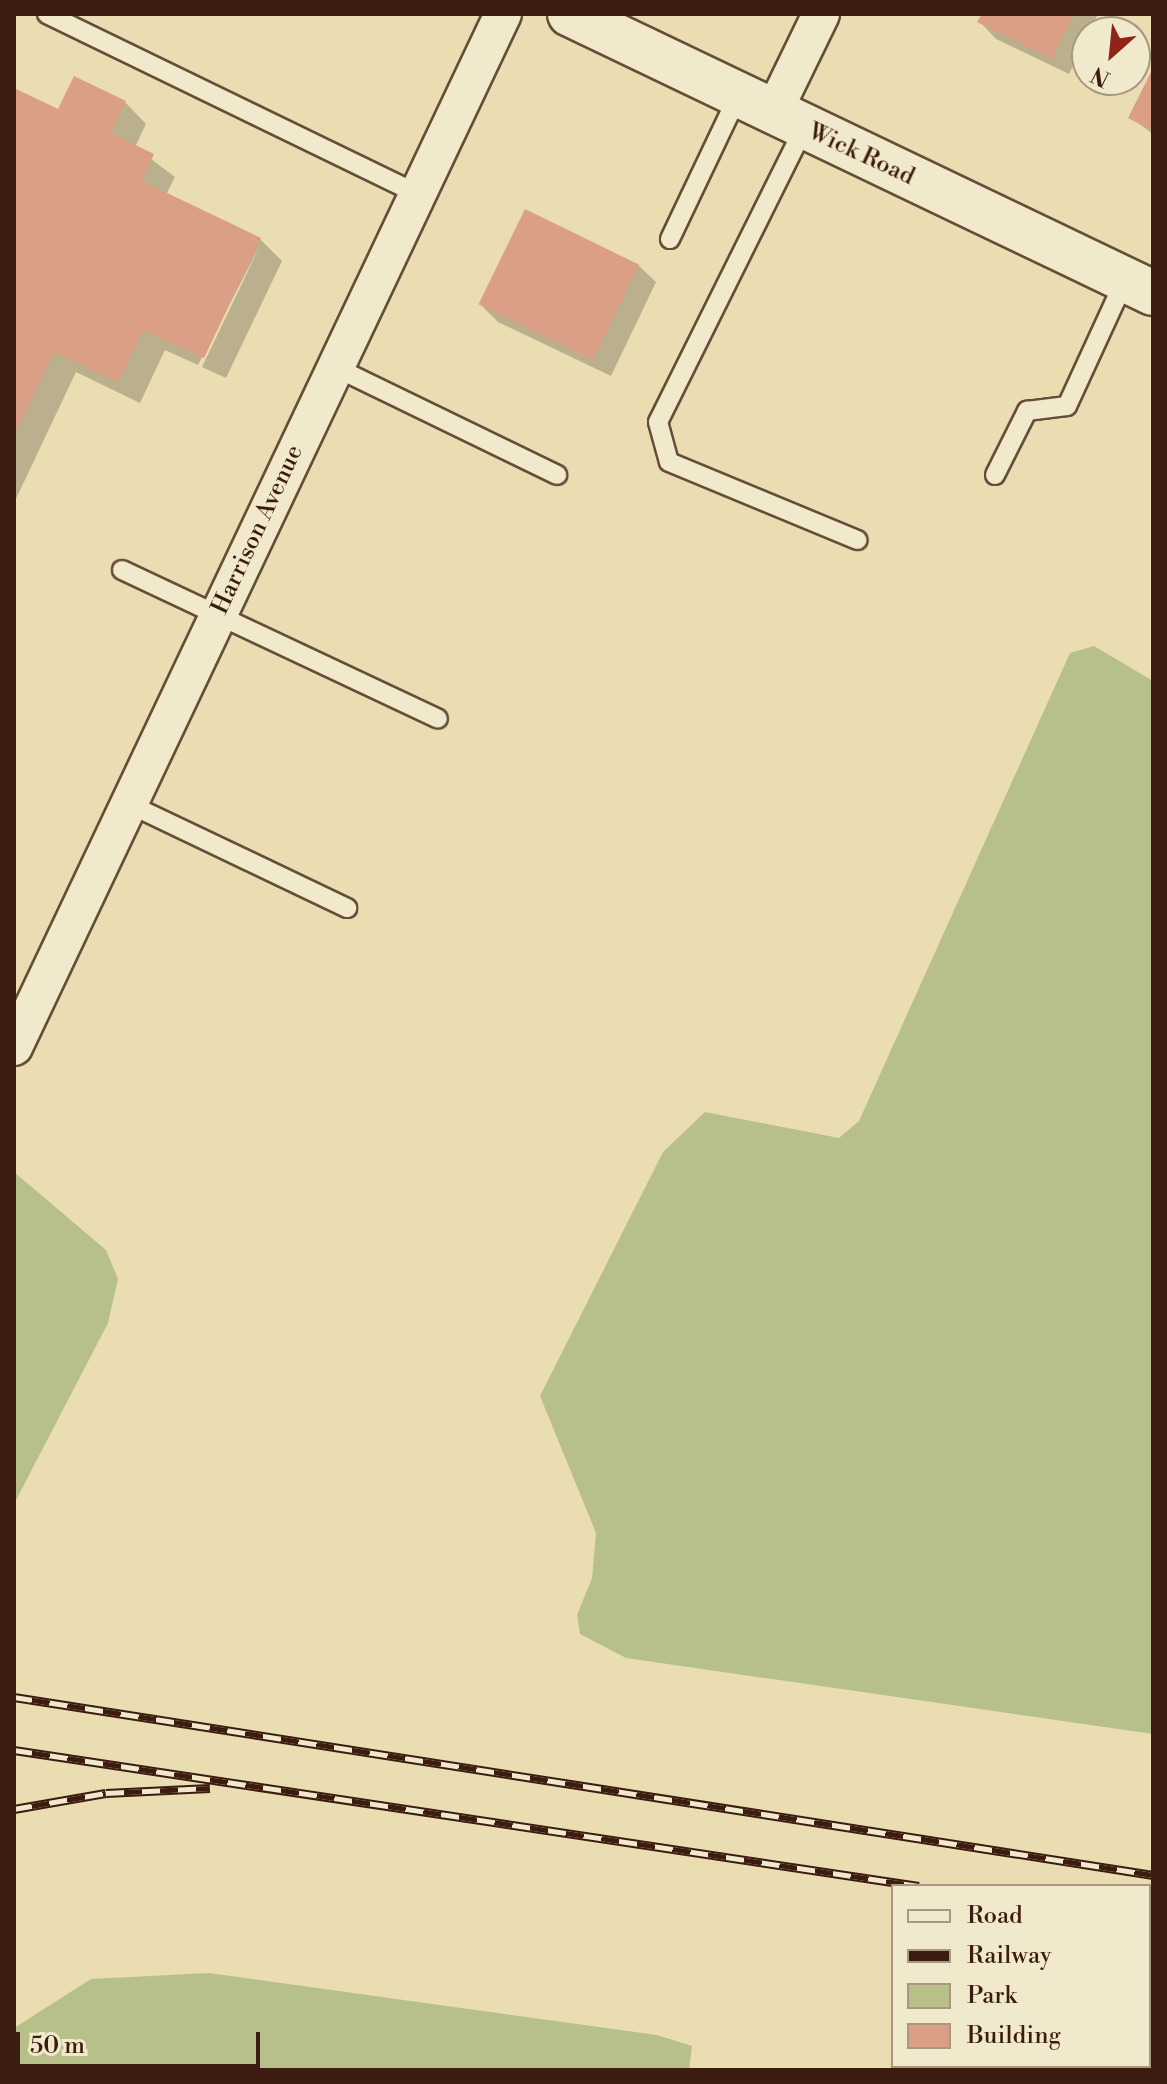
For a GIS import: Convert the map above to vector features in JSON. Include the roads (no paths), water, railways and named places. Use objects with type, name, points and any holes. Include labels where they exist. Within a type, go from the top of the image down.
[{"type":"street","name":"Harrison Avenue","points":[[14,1047],[503,14]]},
{"type":"street","name":"Wick Road","points":[[570,14],[1139,286]]},
{"type":"street","points":[[772,113],[821,14]]},
{"type":"lane","points":[[47,14],[418,194]]},
{"type":"lane","points":[[670,239],[772,113]]},
{"type":"lane","points":[[772,113],[658,422],[669,462],[857,540]]},
{"type":"lane","points":[[995,475],[1027,411],[1067,406],[1139,286]]},
{"type":"lane","points":[[335,367],[557,475]]},
{"type":"lane","points":[[122,570],[438,719]]},
{"type":"lane","points":[[127,803],[347,908]]},
{"type":"railway","points":[[14,1697],[1153,1875]]},
{"type":"railway","points":[[14,1750],[906,1884]]},
{"type":"railway","points":[[14,1809],[106,1793],[210,1788]]}]
